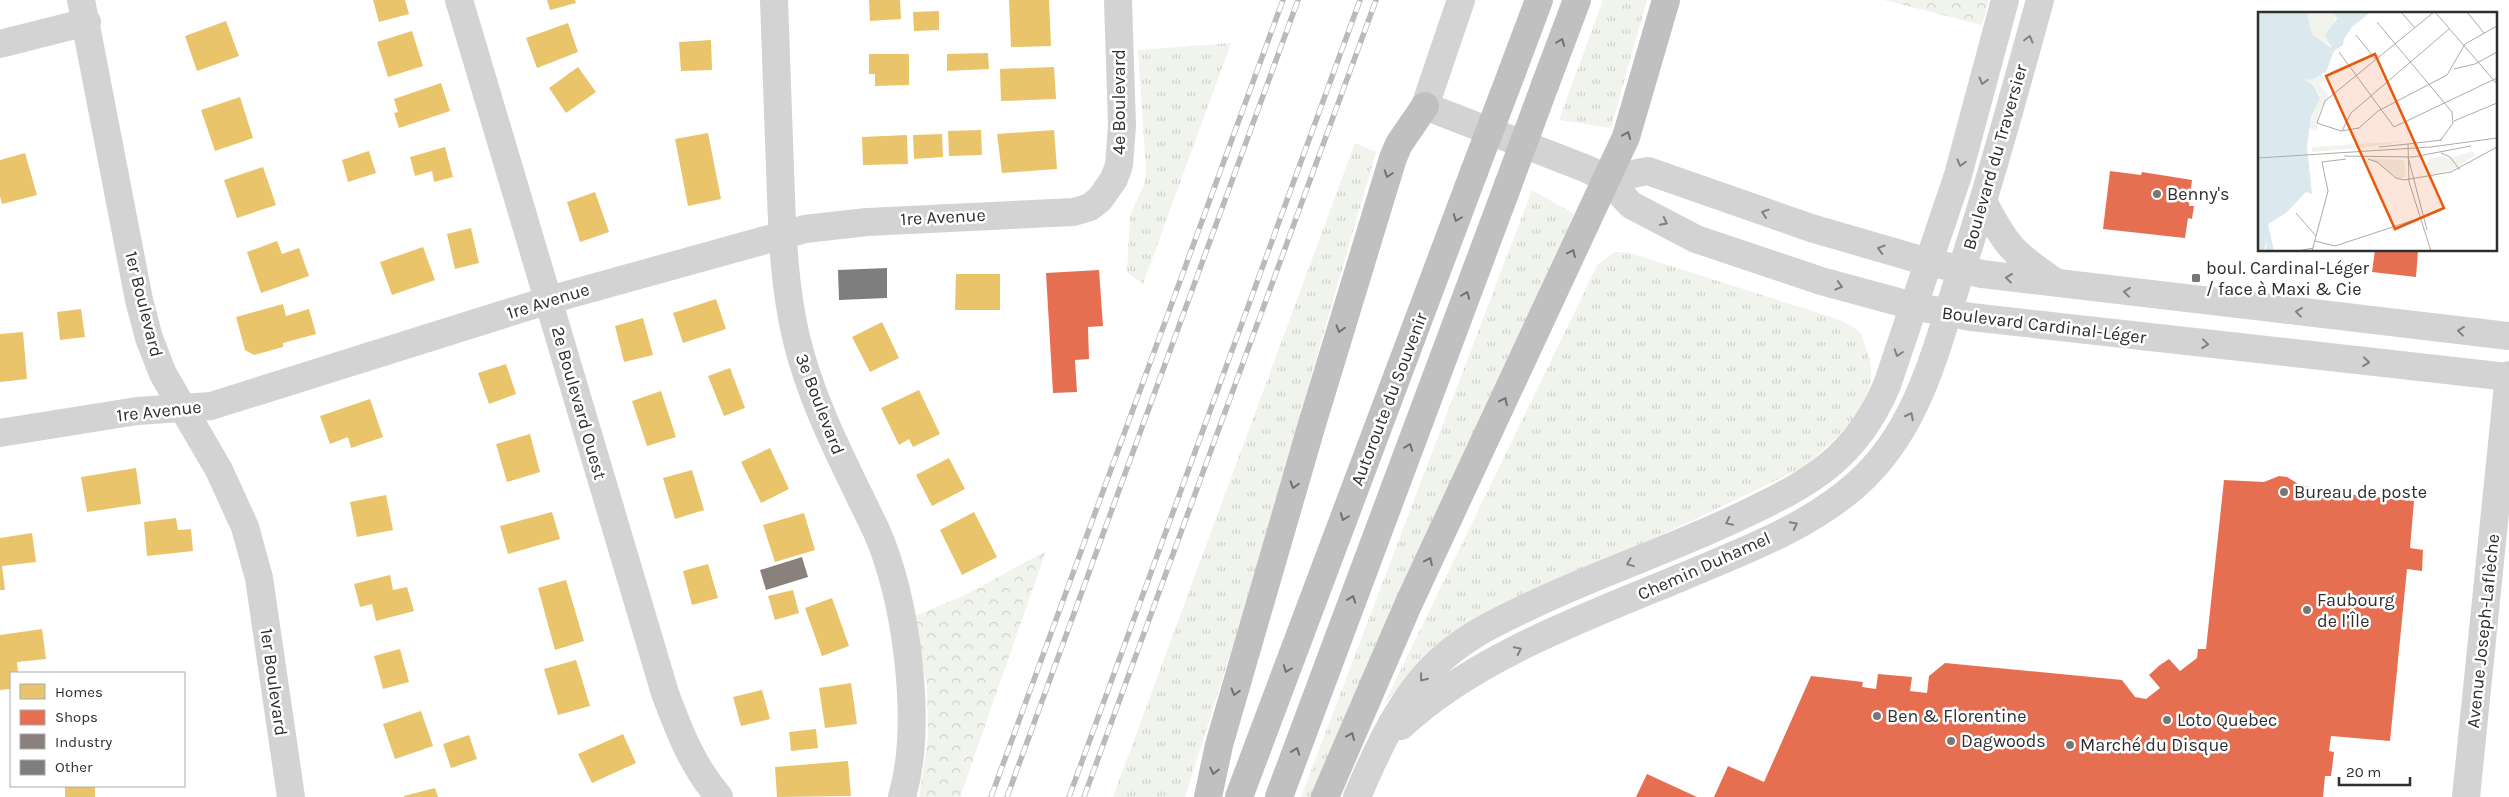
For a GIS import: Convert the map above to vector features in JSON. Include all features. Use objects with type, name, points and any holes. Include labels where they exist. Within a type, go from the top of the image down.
[{"type":"highway","name":"Autoroute du Souvenir","points":[[1239,797],[1539,0]]},
{"type":"highway","name":"Autoroute du Souvenir","points":[[1279,797],[1577,0]]},
{"type":"highway","points":[[1325,797],[1408,605],[1633,120],[1666,0]]},
{"type":"highway","points":[[1208,797],[1225,727],[1362,255],[1395,151],[1425,106]]},
{"type":"street","name":"2e Boulevard Ouest","points":[[459,0],[665,693],[683,744],[705,781],[718,797]]},
{"type":"street","name":"3e Boulevard","points":[[774,0],[782,235],[791,314],[803,363],[815,397],[845,470],[876,530],[887,557],[895,589],[906,646],[911,702],[909,762],[902,797]]},
{"type":"street","name":"4e Boulevard","points":[[1100,199],[1114,179],[1122,149],[1118,0]]},
{"type":"street","points":[[1425,106],[1461,0]]},
{"type":"street","name":"Boulevard du Traversier","points":[[1913,306],[1958,174],[2005,0]]},
{"type":"street","name":"Boulevard du Traversier","points":[[1948,314],[1984,203],[2040,0]]},
{"type":"street","points":[[0,44],[84,11]]},
{"type":"street","name":"1er Boulevard","points":[[84,11],[139,300],[158,363],[235,501],[252,550],[260,587],[291,797]]},
{"type":"street","name":"Boulevard Cardinal-Léger","points":[[1425,106],[1607,179],[1631,205],[1696,239],[1821,281],[1913,306],[1948,314],[2110,334],[2509,376]]},
{"type":"street","points":[[1607,179],[1648,171],[1783,219],[1961,270],[2058,284],[2509,336]]},
{"type":"street","name":"1re Avenue","points":[[0,433],[138,411],[211,406],[549,300],[782,235],[826,225],[1074,212],[1090,207],[1100,199]]},
{"type":"street","points":[[1984,203],[2002,239],[2012,250],[2025,262],[2058,284]]},
{"type":"street","name":"Chemin Duhamel","points":[[1357,797],[1403,707],[1428,672],[1458,645],[1477,633],[1550,596],[1725,524],[1779,498],[1829,465],[1858,436],[1880,402],[1913,306]]},
{"type":"street","name":"Chemin Duhamel","points":[[1382,745],[1427,703],[1474,672],[1542,638],[1731,556],[1810,517],[1841,498],[1874,467],[1905,426],[1917,403],[1948,314]]},
{"type":"street","name":"Avenue Joseph-Laflèche","points":[[2466,797],[2509,376]]},
{"type":"green space","points":[[1603,0],[1647,0],[1611,128],[1559,120]]},
{"type":"green space","points":[[1884,0],[1989,0],[1982,25]]},
{"type":"green space","points":[[1231,43],[1143,284],[1127,273],[1130,215],[1144,185],[1146,170],[1138,50]]},
{"type":"green space","points":[[1355,143],[1376,152],[1236,636],[1185,797],[1113,797]]},
{"type":"green space","points":[[1532,190],[1574,214],[1395,610],[1316,797],[1301,797]]},
{"type":"green space","points":[[1615,252],[1630,253],[1840,320],[1851,326],[1862,337],[1871,369],[1870,386],[1864,402],[1843,431],[1802,468],[1446,638],[1384,704],[1598,264]]},
{"type":"green space","points":[[1046,551],[960,797],[919,797],[928,738],[927,687],[913,617],[965,595]]},
{"type":"building: Homes","points":[[373,0],[405,0],[409,14],[379,22]]},
{"type":"building: Homes","points":[[547,0],[575,0],[576,3],[550,10]]},
{"type":"building: Homes","points":[[869,0],[900,0],[901,19],[870,21]]},
{"type":"building: Homes","points":[[1009,0],[1049,0],[1051,46],[1011,47]]},
{"type":"building: Homes","points":[[939,11],[939,30],[914,31],[913,12]]},
{"type":"building: Homes","points":[[226,21],[239,56],[197,71],[185,36]]},
{"type":"building: Homes","points":[[568,23],[578,52],[537,68],[526,38]]},
{"type":"building: Homes","points":[[412,31],[423,66],[388,77],[377,42]]},
{"type":"building: Homes","points":[[711,40],[712,70],[681,71],[679,42]]},
{"type":"building: Homes","points":[[988,53],[989,69],[947,71],[947,54]]},
{"type":"building: Homes","points":[[869,54],[909,54],[909,85],[875,86],[875,74],[869,74]]},
{"type":"building: Homes","points":[[578,67],[596,92],[566,113],[549,88]]},
{"type":"building: Homes","points":[[1054,67],[1056,99],[1001,101],[1000,69]]},
{"type":"building: Homes","points":[[441,83],[450,111],[399,128],[394,113],[398,112],[394,99]]},
{"type":"building: Homes","points":[[240,97],[253,138],[215,151],[201,110]]},
{"type":"building: Homes","points":[[981,130],[982,155],[949,156],[948,131]]},
{"type":"building: Homes","points":[[1054,130],[1057,169],[1002,173],[997,134]]},
{"type":"building: Homes","points":[[708,133],[721,199],[688,206],[675,139]]},
{"type":"building: Homes","points":[[942,134],[943,157],[914,159],[913,135]]},
{"type":"building: Homes","points":[[907,135],[908,164],[863,165],[862,137]]},
{"type":"building: Homes","points":[[445,147],[453,177],[434,182],[432,171],[415,176],[410,157]]},
{"type":"building: Homes","points":[[369,151],[376,173],[348,182],[342,160]]},
{"type":"building: Homes","points":[[25,153],[37,195],[2,204],[0,196],[0,160]]},
{"type":"building: Homes","points":[[263,167],[276,205],[237,218],[224,180]]},
{"type":"building: Homes","points":[[595,192],[609,232],[580,242],[567,202]]},
{"type":"building: Homes","points":[[471,228],[479,263],[455,269],[447,234]]},
{"type":"building: Homes","points":[[277,241],[282,254],[299,248],[309,276],[261,293],[247,252]]},
{"type":"building: Homes","points":[[423,247],[435,280],[392,295],[380,262]]},
{"type":"building: Homes","points":[[956,274],[1000,274],[1000,310],[955,310]]},
{"type":"building: Homes","points":[[716,299],[726,329],[683,343],[673,313]]},
{"type":"building: Homes","points":[[283,304],[286,316],[309,309],[316,334],[283,343],[283,347],[254,355],[245,350],[236,317]]},
{"type":"building: Homes","points":[[81,309],[85,337],[60,340],[57,312]]},
{"type":"building: Homes","points":[[643,318],[653,355],[624,362],[615,326]]},
{"type":"building: Homes","points":[[882,322],[899,358],[870,372],[852,337]]},
{"type":"building: Homes","points":[[23,332],[27,379],[0,382],[0,334]]},
{"type":"building: Homes","points":[[506,364],[516,394],[489,404],[478,373]]},
{"type":"building: Homes","points":[[730,368],[745,408],[724,416],[708,376]]},
{"type":"building: Homes","points":[[919,390],[940,434],[913,447],[909,439],[899,445],[881,408]]},
{"type":"building: Homes","points":[[661,391],[676,437],[647,446],[632,401]]},
{"type":"building: Homes","points":[[370,399],[383,437],[351,448],[348,437],[330,444],[320,416]]},
{"type":"building: Homes","points":[[530,434],[540,472],[507,482],[496,444]]},
{"type":"building: Homes","points":[[770,448],[789,489],[761,503],[741,462]]},
{"type":"building: Homes","points":[[949,458],[965,489],[932,506],[916,475]]},
{"type":"building: Homes","points":[[136,468],[141,504],[87,512],[81,477]]},
{"type":"building: Homes","points":[[692,470],[704,510],[675,519],[663,478]]},
{"type":"building: Homes","points":[[386,495],[393,530],[357,537],[350,502]]},
{"type":"building: Homes","points":[[552,512],[560,539],[508,554],[500,526]]},
{"type":"building: Homes","points":[[974,512],[997,557],[962,575],[940,530]]},
{"type":"building: Homes","points":[[804,513],[815,550],[775,562],[763,525]]},
{"type":"building: Homes","points":[[176,518],[178,530],[191,529],[193,551],[147,556],[144,522]]},
{"type":"building: Homes","points":[[32,533],[36,562],[2,566],[5,590],[0,590],[0,538]]},
{"type":"building: Homes","points":[[708,564],[718,598],[692,605],[683,571]]},
{"type":"building: Homes","points":[[390,575],[393,590],[407,587],[414,611],[376,621],[372,604],[360,607],[354,584]]},
{"type":"building: Homes","points":[[566,580],[584,641],[555,650],[538,588]]},
{"type":"building: Homes","points":[[793,590],[799,613],[775,620],[768,596]]},
{"type":"building: Homes","points":[[832,598],[849,646],[822,656],[805,608]]},
{"type":"building: Homes","points":[[42,629],[46,659],[17,662],[18,672],[10,672],[10,689],[0,690],[0,635]]},
{"type":"building: Homes","points":[[400,649],[409,682],[383,689],[374,656]]},
{"type":"building: Homes","points":[[576,660],[590,706],[558,715],[544,669]]},
{"type":"building: Homes","points":[[851,683],[857,724],[825,728],[819,688]]},
{"type":"building: Homes","points":[[762,690],[770,719],[741,726],[733,697]]},
{"type":"building: Homes","points":[[421,711],[433,746],[395,759],[383,724]]},
{"type":"building: Homes","points":[[816,729],[818,748],[791,751],[789,732]]},
{"type":"building: Homes","points":[[623,734],[636,763],[592,783],[578,754]]},
{"type":"building: Homes","points":[[469,735],[477,759],[451,768],[443,744]]},
{"type":"building: Homes","points":[[848,761],[851,796],[777,797],[775,767]]},
{"type":"building: Homes","points":[[65,787],[95,787],[95,797],[65,797]]},
{"type":"building: Homes","points":[[435,788],[438,797],[404,797],[404,796]]},
{"type":"building: Shops","points":[[2110,171],[2141,175],[2142,172],[2192,180],[2189,206],[2194,206],[2192,219],[2188,218],[2185,238],[2103,229]]},
{"type":"building: Shops","points":[[2375,251],[2418,251],[2416,277],[2372,272]]},
{"type":"building: Shops","points":[[1099,270],[1103,326],[1088,327],[1089,359],[1075,360],[1077,392],[1053,393],[1046,273]]},
{"type":"building: Shops","name":"Faubourg de l’Île","points":[[2279,476],[2287,477],[2300,485],[2310,487],[2309,490],[2414,501],[2410,548],[2423,550],[2422,571],[2407,569],[2390,741],[2331,736],[2329,751],[2334,752],[2331,776],[2325,776],[2323,797],[1714,797],[1728,766],[1764,782],[1811,676],[1863,682],[1862,687],[1876,689],[1878,674],[1912,677],[1910,691],[1927,693],[1929,676],[1945,663],[2122,680],[2135,697],[2146,699],[2160,688],[2149,675],[2160,665],[2169,659],[2180,671],[2197,658],[2198,649],[2206,649],[2224,480],[2264,482]]},
{"type":"building: Shops","points":[[1647,774],[1697,797],[1636,797]]},
{"type":"building: Industry","points":[[802,557],[808,577],[766,590],[760,570]]},
{"type":"building: Other","points":[[887,268],[887,298],[839,300],[838,270]]},
{"type":"railway","points":[[991,797],[1283,0]]},
{"type":"railway","points":[[1007,797],[1298,0]]},
{"type":"railway","points":[[1069,797],[1360,0]]},
{"type":"railway","points":[[1084,797],[1376,0]]},
{"type":"place","name":"Benny's","points":[[2157,194]]},
{"type":"place","name":"boul. Cardinal-Léger / face à Maxi & Cie","points":[[2196,278]]},
{"type":"place","name":"Bureau de poste","points":[[2284,492]]},
{"type":"place","name":"Faubourg de l’Île","points":[[2307,610]]},
{"type":"place","name":"Ben & Florentine","points":[[1877,716]]},
{"type":"place","name":"Loto Quebec","points":[[2167,720]]},
{"type":"place","name":"Dagwoods","points":[[1951,741]]},
{"type":"place","name":"Marché du Disque","points":[[2070,745]]}]
